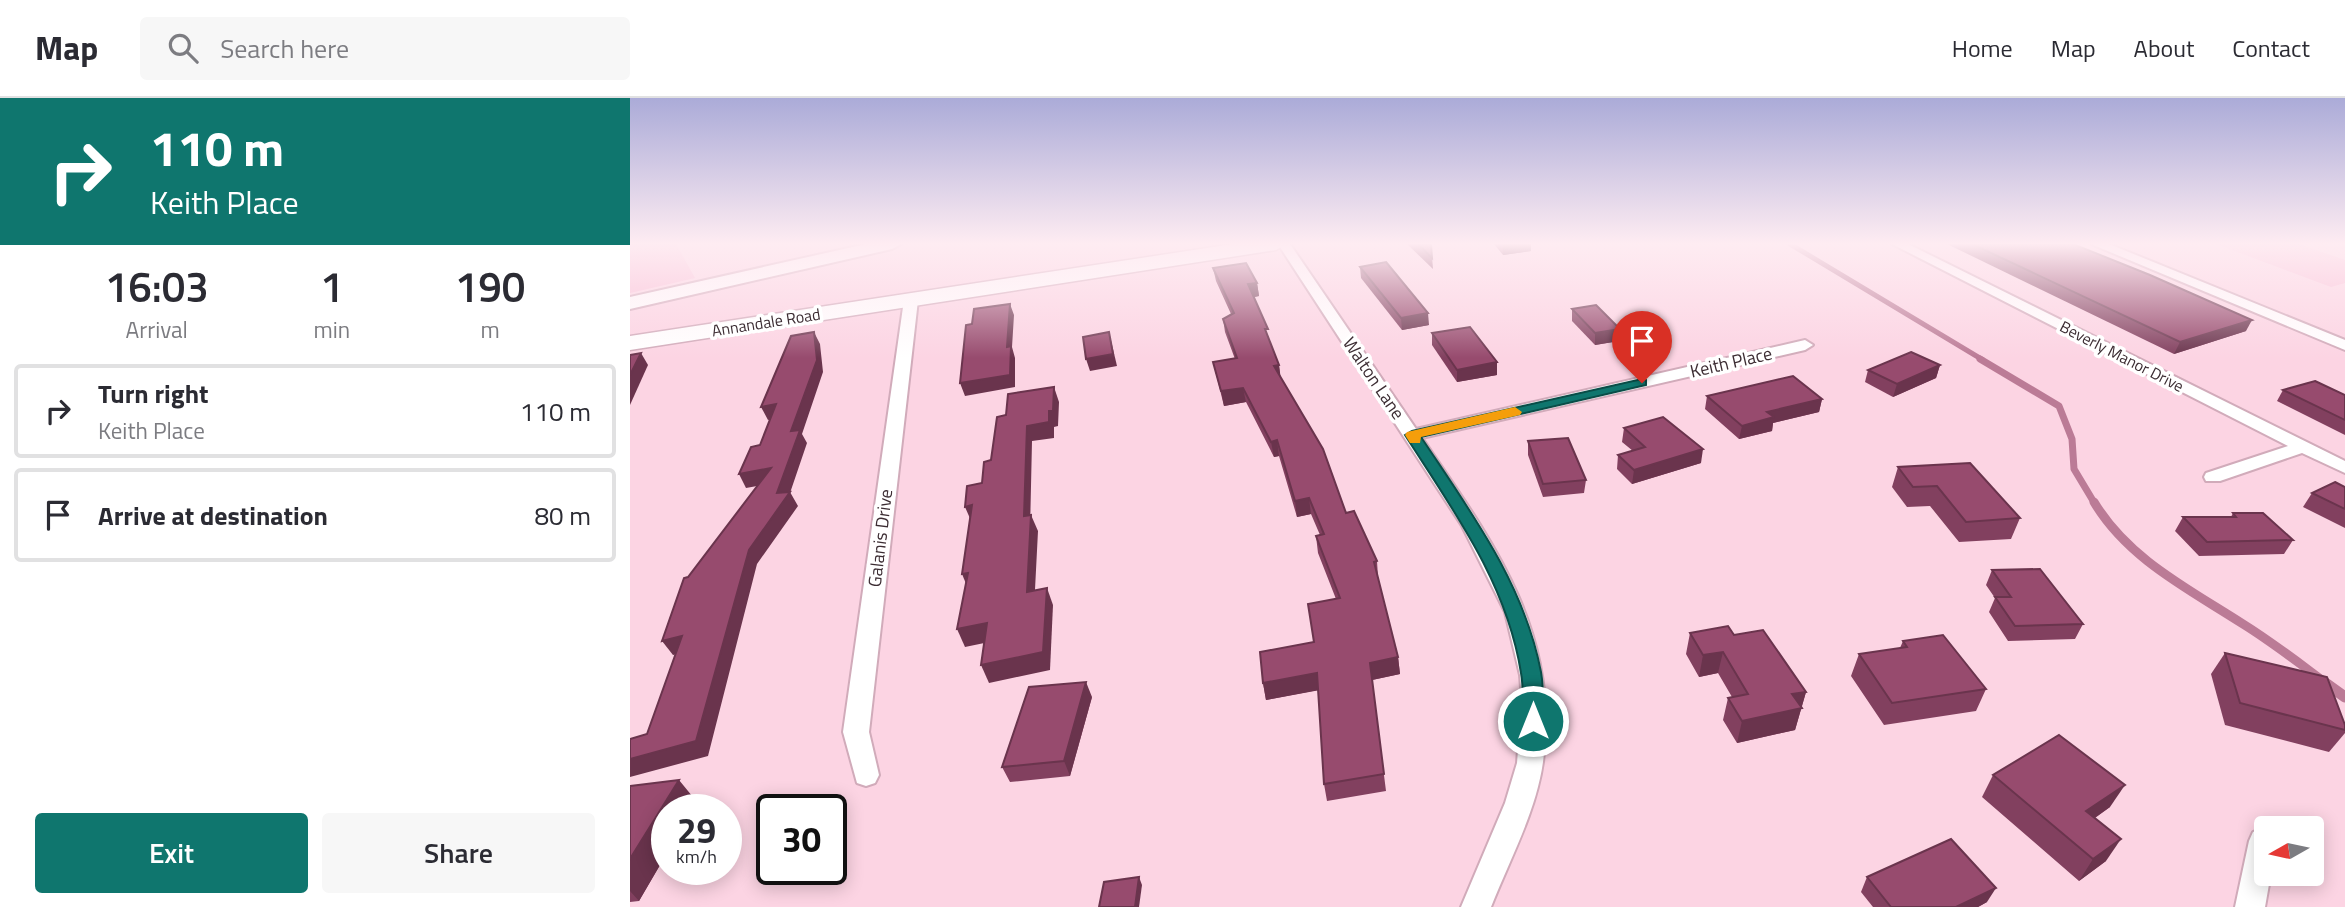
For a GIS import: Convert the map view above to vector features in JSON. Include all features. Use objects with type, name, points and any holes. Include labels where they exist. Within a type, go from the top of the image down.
[{"type":"main road","points":[[630,303],[724,282]]},
{"type":"main road","name":"Annandale Road","points":[[630,343],[1030,282]]},
{"type":"street","name":"Walton Lane","points":[[1309,282],[1472,526],[1500,576],[1516,612],[1532,674],[1534,700],[1530,763],[1519,803],[1476,907]]},
{"type":"street","name":"Beverly Manor Drive","points":[[1973,282],[2345,468]]},
{"type":"street","points":[[2189,282],[2345,345]]},
{"type":"street","name":"Galanis Drive","points":[[866,775],[856,732],[911,300]]},
{"type":"street","name":"Keith Place","points":[[1412,435],[1805,345]]},
{"type":"street","points":[[2213,477],[2303,447]]},
{"type":"street","points":[[2250,907],[2254,886]]},
{"type":"shaded area","points":[[630,282],[679,282],[630,293]]},
{"type":"shaded area","points":[[2317,282],[2345,282],[2331,287]]},
{"type":"building","points":[[1219,282],[1256,282],[1248,284],[1268,329],[1265,329],[1279,365],[1274,366],[1323,449],[1346,513],[1354,511],[1377,561],[1374,562],[1398,657],[1370,663],[1384,774],[1324,784],[1317,673],[1263,683],[1260,652],[1314,642],[1308,604],[1340,598],[1316,536],[1324,534],[1309,498],[1295,501],[1277,440],[1271,442],[1243,388],[1221,391],[1213,362],[1237,358],[1223,319],[1234,313]]},
{"type":"building","points":[[1372,282],[1402,282],[1428,313],[1401,318]]},
{"type":"building","points":[[2052,282],[2165,282],[2252,320],[2180,342]]},
{"type":"building","points":[[1010,304],[1007,347],[1011,346],[1010,375],[960,383],[966,325],[972,324],[974,309]]},
{"type":"building","points":[[1596,305],[1620,329],[1595,333],[1572,309]]},
{"type":"building","points":[[1470,327],[1497,362],[1457,370],[1432,333]]},
{"type":"building","points":[[814,332],[817,360],[791,431],[800,430],[777,493],[790,492],[749,550],[696,741],[630,759],[630,739],[647,734],[682,636],[662,641],[684,578],[688,577],[771,468],[739,474],[751,447],[760,445],[776,404],[761,407],[791,336]]},
{"type":"building","points":[[1109,332],[1113,354],[1086,359],[1083,337]]},
{"type":"building","points":[[1911,352],[1940,365],[1897,384],[1868,370]]},
{"type":"building","points":[[641,353],[630,375],[630,355]]},
{"type":"building","points":[[1793,376],[1822,399],[1767,412],[1774,417],[1742,426],[1707,396]]},
{"type":"building","points":[[2315,381],[2345,395],[2345,420],[2283,390]]},
{"type":"building","points":[[1054,387],[1053,411],[1049,411],[1049,422],[1027,426],[1024,516],[1031,515],[1027,592],[1047,588],[1043,652],[981,665],[987,623],[957,629],[968,573],[962,574],[972,505],[965,507],[967,486],[982,483],[984,462],[991,460],[997,417],[1006,415],[1008,394]]},
{"type":"building","points":[[1663,417],[1703,449],[1634,470],[1618,455],[1645,447],[1624,428]]},
{"type":"building","points":[[1568,438],[1586,480],[1543,484],[1528,441]]},
{"type":"building","points":[[1970,463],[2020,518],[1966,522],[1937,486],[1913,487],[1898,467]]},
{"type":"building","points":[[2335,482],[2345,487],[2345,509],[2312,493]]},
{"type":"building","points":[[2233,513],[2263,513],[2293,540],[2207,542],[2183,517],[2236,517]]},
{"type":"building","points":[[2040,569],[2083,624],[2015,626],[1995,597],[2011,597],[1992,570]]},
{"type":"building","points":[[1728,626],[1734,635],[1763,630],[1806,692],[1792,694],[1802,708],[1742,721],[1728,698],[1748,694],[1723,652],[1703,655],[1690,633]]},
{"type":"building","points":[[1943,635],[1986,689],[1892,703],[1859,654],[1907,647],[1903,641]]},
{"type":"building","points":[[2225,653],[2327,677],[2345,730],[2240,703]]},
{"type":"building","points":[[1086,682],[1064,761],[1002,767],[1029,687]]},
{"type":"building","points":[[2059,735],[2125,785],[2086,811],[2121,839],[2093,859],[1993,775]]},
{"type":"building","points":[[679,780],[670,794],[651,794],[651,825],[630,859],[630,786]]},
{"type":"building","points":[[1951,839],[1996,888],[1956,907],[1891,907],[1867,877]]},
{"type":"building","points":[[1139,877],[1135,907],[1099,907],[1104,882]]},
{"type":"waterway","points":[[1853,282],[1983,360]]},
{"type":"waterway","points":[[1980,359],[2059,406],[2072,439],[2074,469],[2095,504]]},
{"type":"waterway","points":[[2094,502],[2124,540],[2161,571],[2264,638],[2326,683]]},
{"type":"waterway","points":[[2324,682],[2345,697]]},
{"type":"slow traffic","points":[[1415,440],[1412,435],[1515,412]]},
{"type":"route","points":[[1533,721],[1532,674],[1516,612],[1500,576],[1472,526],[1412,435],[1642,383]]}]
